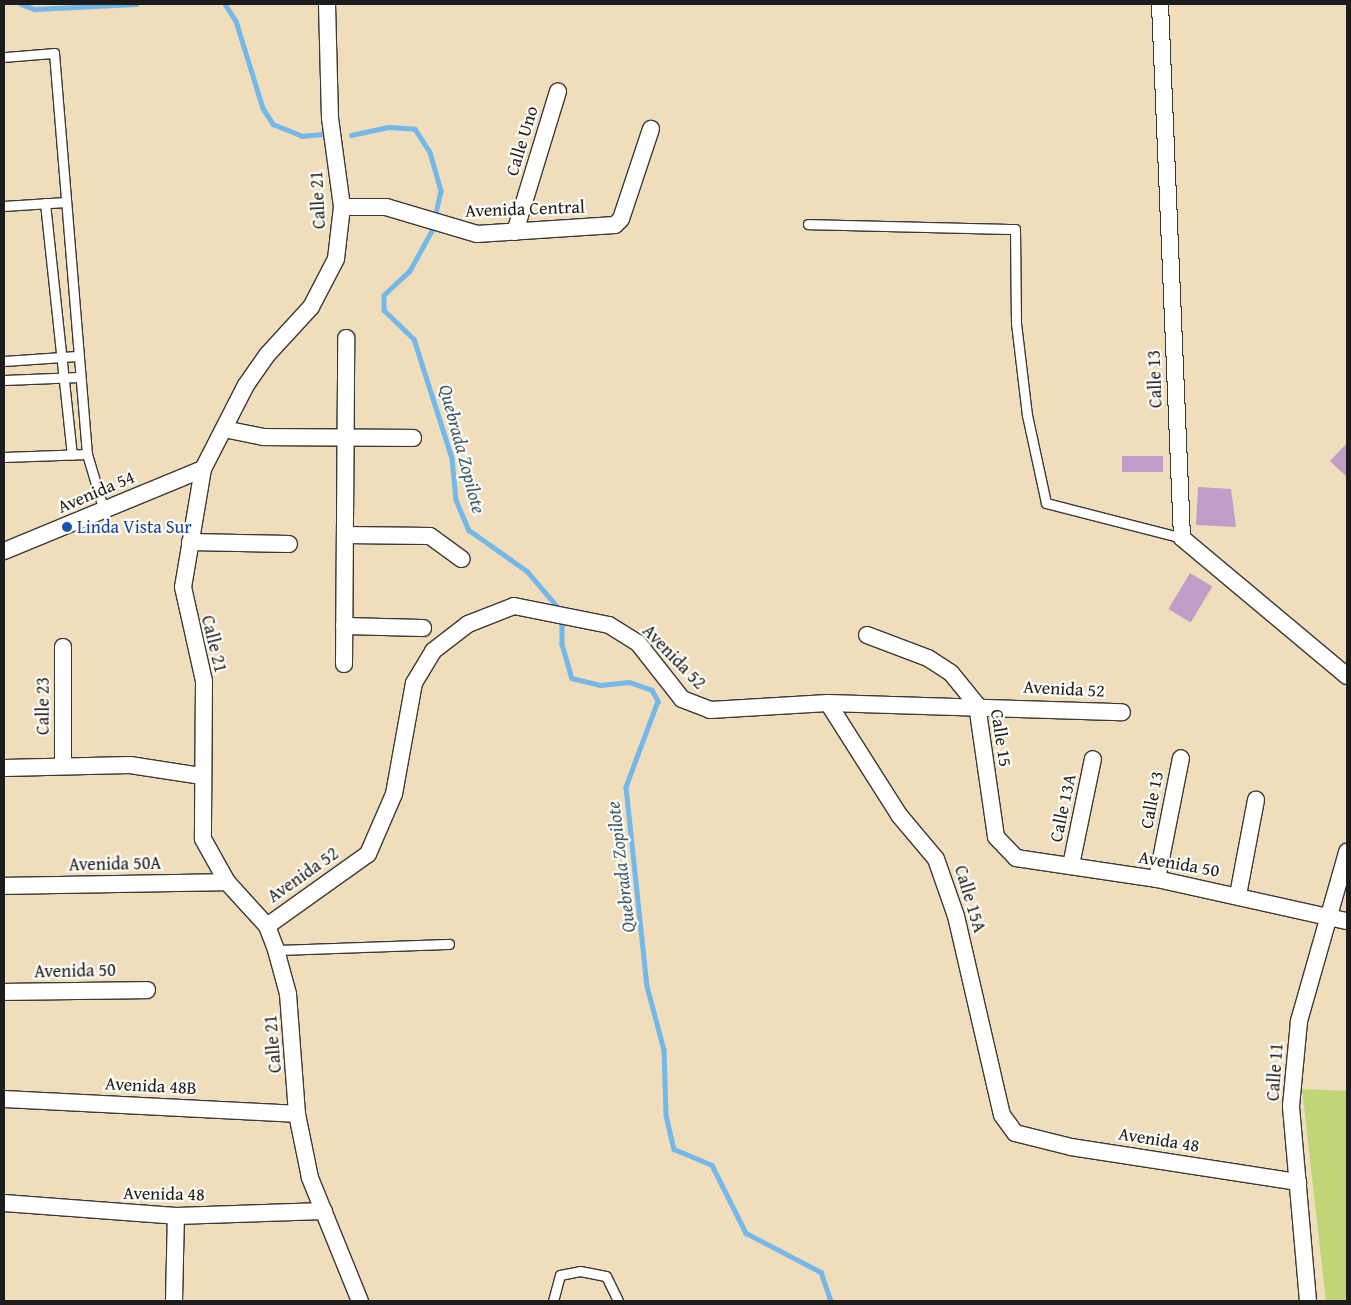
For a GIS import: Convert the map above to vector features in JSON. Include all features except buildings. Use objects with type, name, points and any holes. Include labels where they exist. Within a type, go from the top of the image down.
[{"type":"street","name":"Calle 21","points":[[327,4],[330,118],[342,207],[330,275],[311,307],[267,355],[224,429],[204,469],[183,588],[204,681],[202,776],[204,839],[226,882],[267,926],[276,950],[295,1038],[297,1114],[310,1178],[360,1301]]},
{"type":"street","name":"Calle 13","points":[[1160,4],[1182,538]]},
{"type":"street","name":"Calle Uno","points":[[515,232],[558,91]]},
{"type":"street","name":"Avenida Central","points":[[342,207],[386,207],[451,229],[477,234],[608,226],[621,220],[651,129]]},
{"type":"street","points":[[344,664],[346,338]]},
{"type":"street","points":[[224,429],[264,437],[413,438]]},
{"type":"street","name":"Avenida 54","points":[[4,551],[204,469]]},
{"type":"street","points":[[345,535],[430,536],[462,559]]},
{"type":"street","points":[[1182,538],[1347,676]]},
{"type":"street","points":[[190,542],[289,544]]},
{"type":"street","name":"Avenida 52","points":[[267,926],[368,854],[394,794],[414,683],[433,651],[468,624],[514,606],[577,617],[609,625],[638,643],[682,699],[696,707],[828,703],[977,705],[1122,712]]},
{"type":"street","points":[[344,626],[423,628]]},
{"type":"street","name":"Calle 15","points":[[867,635],[928,658],[951,673],[977,705],[996,837],[1003,848]]},
{"type":"street","name":"Calle 23","points":[[63,647],[63,764]]},
{"type":"street","name":"Calle 15A","points":[[828,703],[899,815],[936,859],[956,916],[1002,1115],[1015,1133]]},
{"type":"street","name":"Calle 13","points":[[1157,879],[1181,758]]},
{"type":"street","name":"Calle 13A","points":[[1071,865],[1093,759]]},
{"type":"street","points":[[4,768],[63,764],[130,765],[202,776]]},
{"type":"street","points":[[1238,895],[1256,800]]},
{"type":"street","name":"Avenida 50","points":[[1003,848],[1016,858],[1157,879],[1238,895],[1329,919],[1347,920]]},
{"type":"street","name":"Calle 11","points":[[1308,1301],[1291,1106],[1299,1021],[1347,852]]},
{"type":"street","name":"Avenida 50A","points":[[4,886],[226,882]]},
{"type":"street","name":"Avenida 50","points":[[4,992],[147,990]]},
{"type":"street","name":"Avenida 48B","points":[[4,1099],[297,1114]]},
{"type":"street","name":"Avenida 48","points":[[1015,1133],[1071,1147],[1298,1182]]},
{"type":"street","name":"Avenida 48","points":[[4,1203],[176,1216],[324,1211]]},
{"type":"street","points":[[174,1301],[176,1216]]},
{"type":"lane","points":[[4,57],[54,53],[77,356],[87,454],[104,511]]},
{"type":"lane","points":[[4,206],[65,202]]},
{"type":"lane","points":[[45,203],[62,377],[72,455]]},
{"type":"lane","points":[[808,224],[1015,229],[1016,323],[1027,415],[1046,503],[1182,538]]},
{"type":"lane","points":[[4,361],[77,356]]},
{"type":"lane","points":[[4,380],[79,377]]},
{"type":"lane","points":[[4,457],[87,454]]},
{"type":"lane","points":[[276,950],[450,944]]},
{"type":"lane","points":[[553,1301],[560,1275],[580,1271],[606,1276],[618,1301]]},
{"type":"green space","points":[[1302,1089],[1347,1091],[1347,1301],[1326,1301]]},
{"type":"waterway","points":[[21,4],[35,9],[136,4]]},
{"type":"waterway","points":[[225,4],[236,21],[263,108],[273,124],[302,136],[321,134]]},
{"type":"waterway","name":"Quebrada Zopilote","points":[[351,135],[389,127],[415,129],[430,152],[441,191],[432,231],[410,271],[384,295],[384,310],[414,339],[452,458],[456,500],[469,530],[527,571],[562,612]]},
{"type":"waterway","name":"Quebrada Zopilote","points":[[562,619],[562,644],[572,678],[600,685],[629,682],[652,690],[658,701],[626,787],[647,986],[664,1050],[666,1115],[674,1149],[712,1165],[746,1233],[821,1272],[831,1301]]},
{"type":"place","name":"Linda Vista Sur","points":[[67,527]]}]
